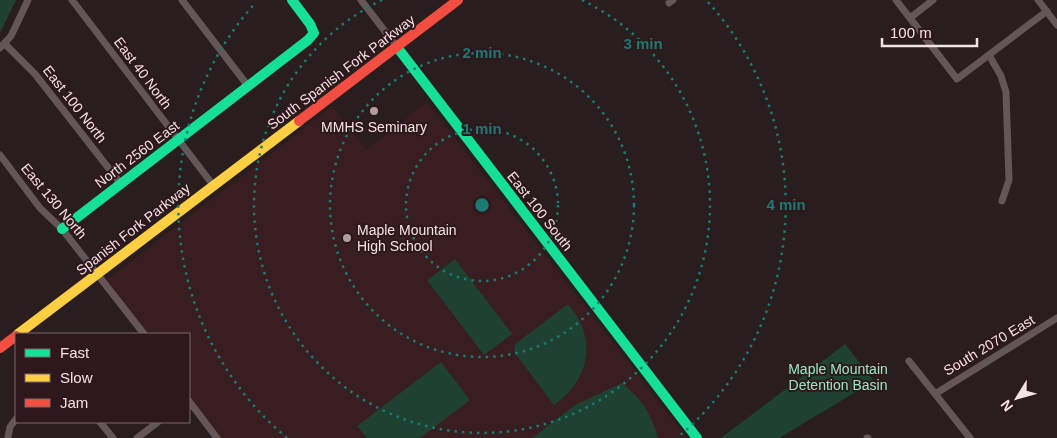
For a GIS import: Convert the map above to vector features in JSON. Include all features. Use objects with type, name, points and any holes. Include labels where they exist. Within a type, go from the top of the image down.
[{"type":"street","points":[[2,46],[16,27],[28,0]]},
{"type":"street","name":"East 40 North","points":[[72,0],[213,185]]},
{"type":"street","points":[[182,0],[248,86]]},
{"type":"street","name":"North 2560 East","points":[[62,229],[308,40],[314,33],[310,24],[292,0]]},
{"type":"street","name":"East 100 South","points":[[361,0],[697,438]]},
{"type":"street","name":"South Spanish Fork Parkway","points":[[265,147],[458,0]]},
{"type":"street","points":[[896,0],[957,79],[1047,11]]},
{"type":"street","points":[[910,18],[933,0]]},
{"type":"street","points":[[1038,0],[1057,25]]},
{"type":"street","name":"East 100 North","points":[[2,46],[36,74],[121,184]]},
{"type":"street","points":[[989,55],[1001,76],[1006,92],[1009,180],[1002,201]]},
{"type":"street","name":"Spanish Fork Parkway","points":[[20,333],[265,147]]},
{"type":"street","name":"East 130 North","points":[[0,156],[40,208],[62,229],[143,333]]},
{"type":"street","name":"South 2070 East","points":[[935,394],[1057,318]]},
{"type":"street","name":"Spanish Fork Parkway","points":[[0,348],[15,337]]},
{"type":"street","points":[[909,361],[970,438]]},
{"type":"street","points":[[190,402],[217,438]]},
{"type":"street","points":[[8,437],[10,427],[15,420]]},
{"type":"street","points":[[101,423],[113,438]]},
{"type":"street","points":[[137,438],[157,423]]},
{"type":"shaded area","name":"Maple Mountain High School","points":[[427,102],[687,438],[219,438],[190,398],[190,333],[140,333],[103,283],[330,108],[334,109],[366,150]]},
{"type":"green space","points":[[0,0],[16,0],[0,33]]},
{"type":"green space","points":[[455,259],[512,334],[484,355],[427,280]]},
{"type":"green space","points":[[568,304],[584,331],[586,358],[576,383],[554,405],[514,352],[515,344]]},
{"type":"green space","name":"Maple Mountain Detention Basin","points":[[845,344],[874,381],[779,438],[721,438]]},
{"type":"green space","points":[[441,362],[470,400],[420,438],[367,438],[357,426]]},
{"type":"green space","points":[[622,383],[645,407],[658,438],[532,438],[575,405]]},
{"type":"traffic: fast","points":[[62,229],[308,40],[314,33],[310,24],[292,0]]},
{"type":"traffic: fast","points":[[397,47],[697,438]]},
{"type":"traffic: slow","points":[[19,333],[299,121]]},
{"type":"traffic: jam","points":[[299,121],[458,0]]},
{"type":"traffic: jam","points":[[0,348],[15,337]]},
{"type":"place","name":"MMHS Seminary","points":[[374,111]]},
{"type":"place","name":"Maple Mountain High School","points":[[347,238]]}]
